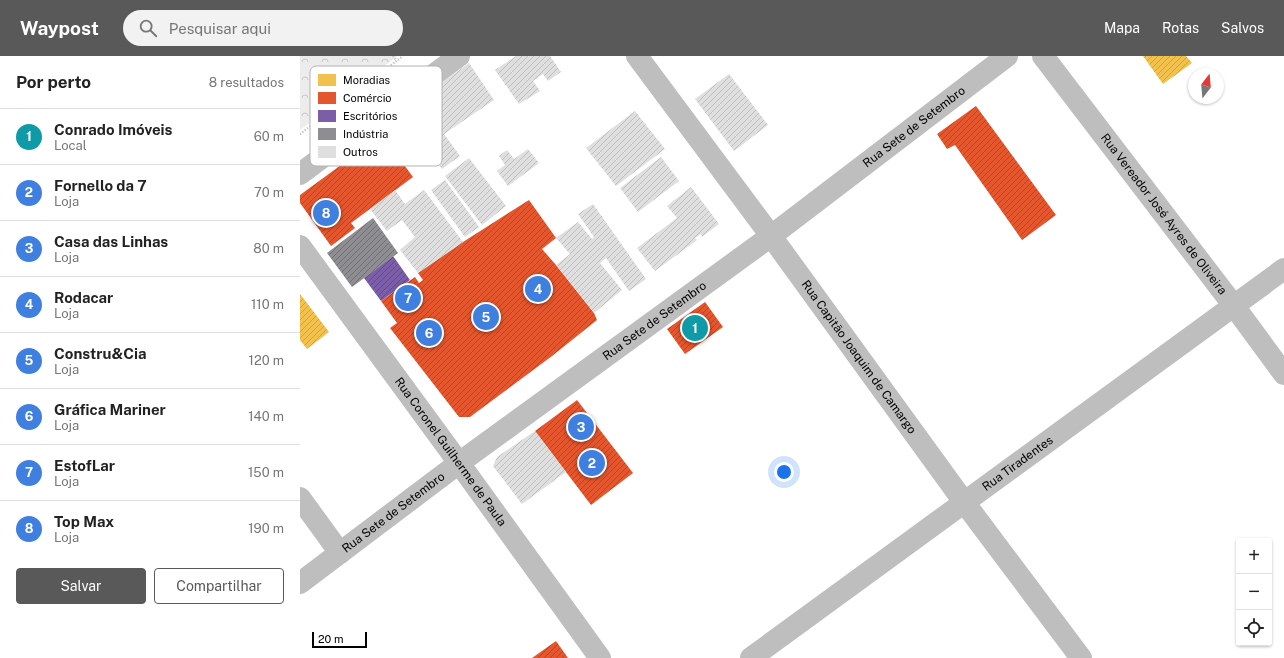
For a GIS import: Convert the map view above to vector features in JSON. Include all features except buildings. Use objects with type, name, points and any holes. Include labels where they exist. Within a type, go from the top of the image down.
[{"type":"street","points":[[442,69],[459,56]]},
{"type":"street","name":"Rua Capitão Joaquim de Camargo","points":[[637,56],[771,236],[964,502],[1081,658]]},
{"type":"street","name":"Rua Sete de Setembro","points":[[300,583],[459,463],[771,236],[1007,56]]},
{"type":"street","name":"Rua Vereador José Ayres de Oliveira","points":[[1043,56],[1234,306],[1284,374]]},
{"type":"street","points":[[300,174],[311,166]]},
{"type":"street","name":"Rua Coronel Guilherme de Paula","points":[[300,246],[600,658]]},
{"type":"street","name":"Rua Tiradentes","points":[[751,658],[1284,269]]},
{"type":"street","points":[[300,498],[340,553]]},
{"type":"path","points":[[393,56],[397,61]]},
{"type":"path","points":[[390,66],[403,56]]},
{"type":"path","points":[[300,134],[310,126]]},
{"type":"green space","points":[[300,56],[397,56],[385,66],[310,66],[310,123],[300,130]]},
{"type":"place","name":"Top Max","points":[[326,213]]},
{"type":"place","name":"Rodacar","points":[[538,289]]},
{"type":"place","name":"EstofLar","points":[[408,298]]},
{"type":"place","name":"Constru&Cia","points":[[486,317]]},
{"type":"place","name":"Conrado Imóveis","points":[[695,328]]},
{"type":"place","name":"Gráfica Mariner","points":[[429,333]]},
{"type":"place","name":"Casa das Linhas","points":[[581,427]]},
{"type":"place","name":"Fornello da 7","points":[[592,463]]}]
